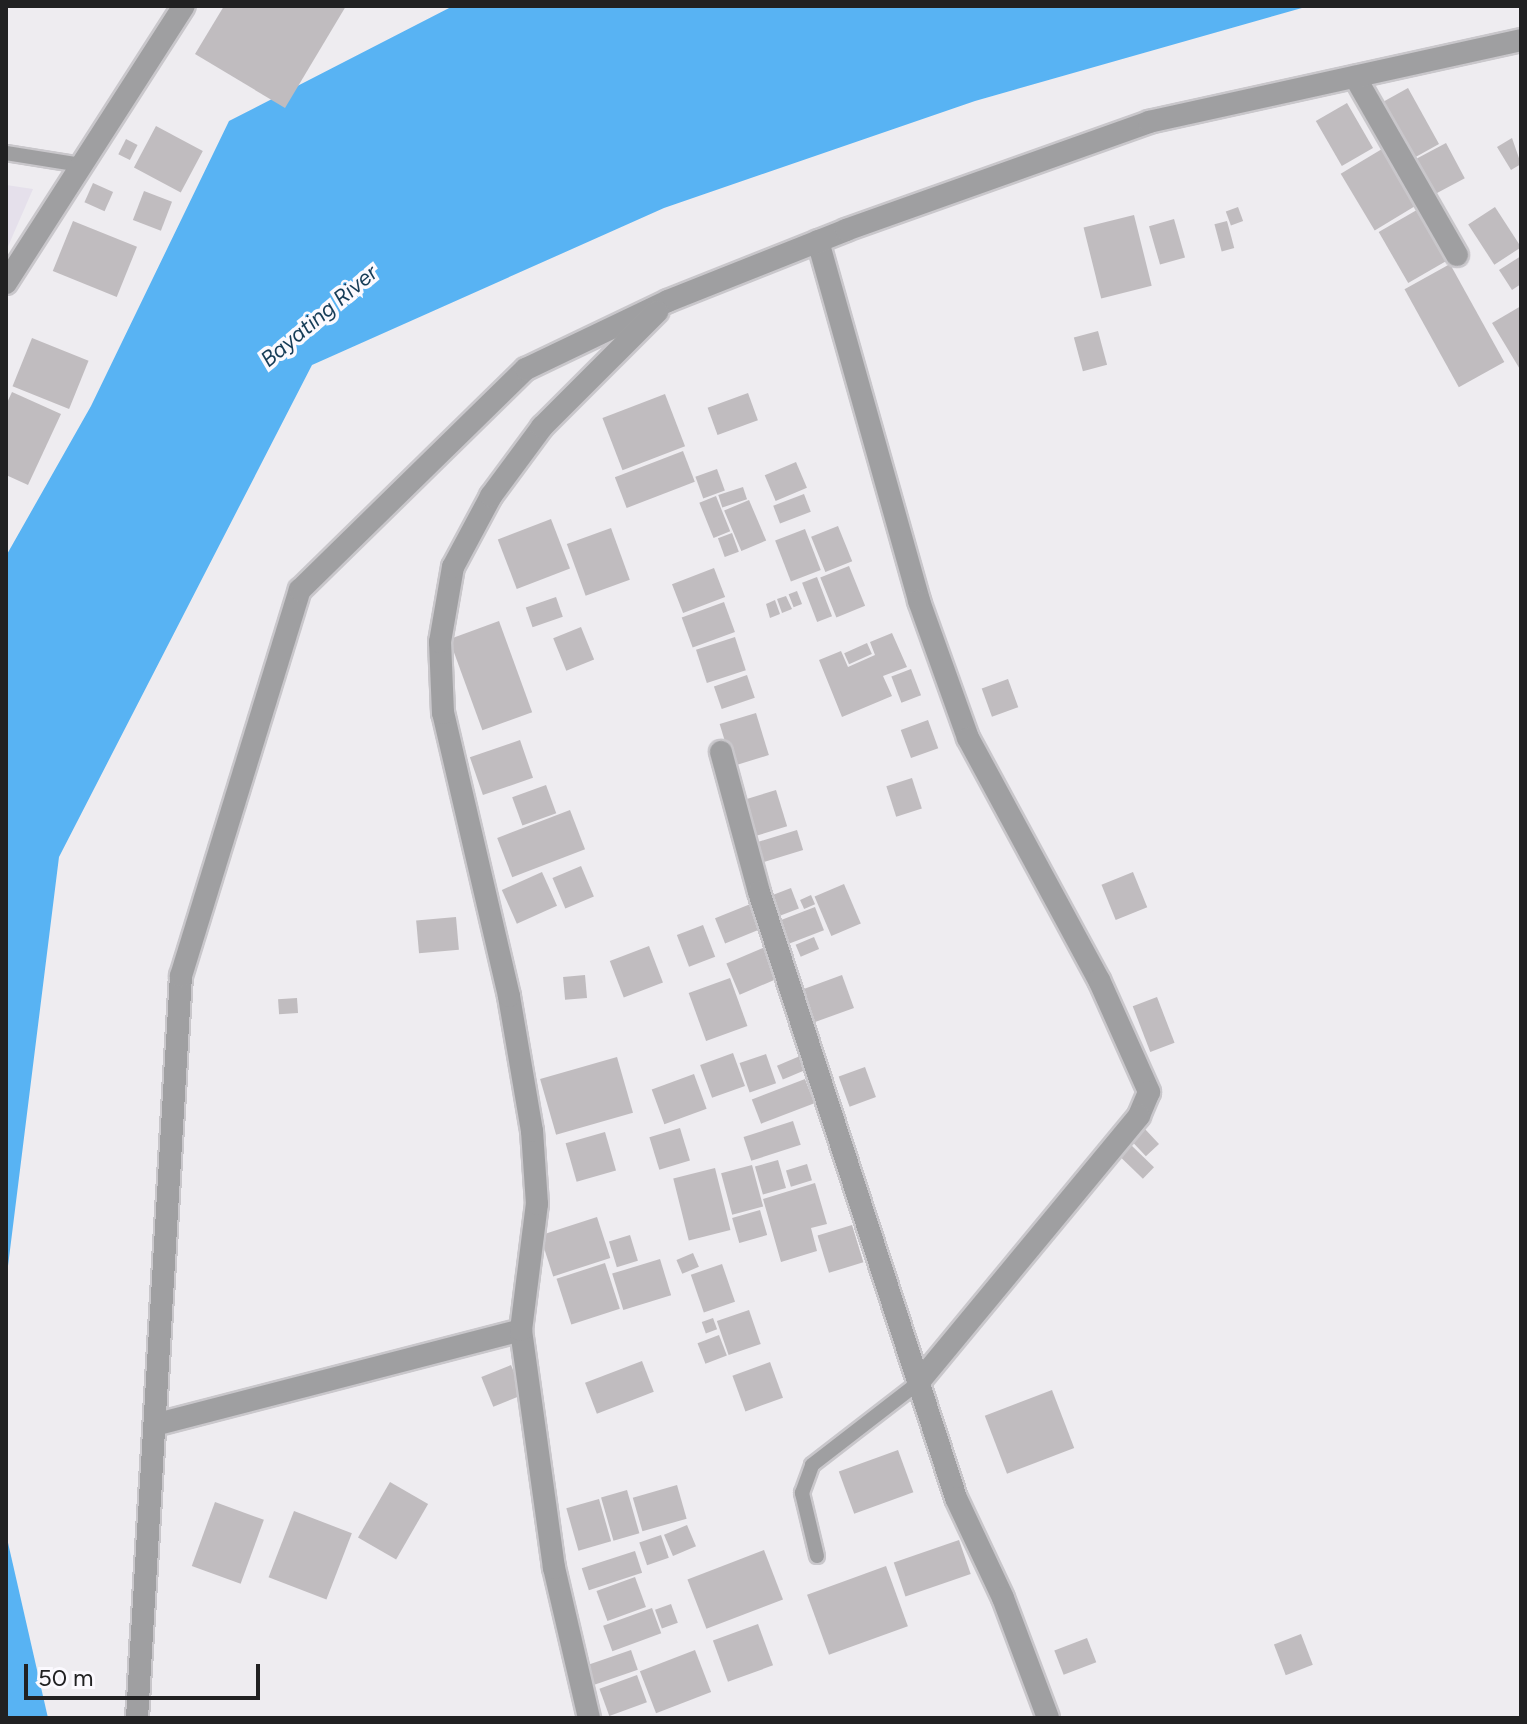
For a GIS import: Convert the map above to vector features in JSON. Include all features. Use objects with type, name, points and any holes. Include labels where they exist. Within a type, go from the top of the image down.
[{"type":"street","points":[[6,283],[184,6]]},
{"type":"street","points":[[137,1718],[158,1424],[181,976],[300,590],[526,369],[668,301],[818,241],[1149,122],[1521,40]]},
{"type":"street","points":[[1355,77],[1457,255]]},
{"type":"street","points":[[818,241],[919,601],[968,738],[1099,980],[1149,1092],[1139,1116],[918,1383]]},
{"type":"street","points":[[589,1718],[554,1568],[521,1330],[537,1204],[532,1131],[509,996],[443,713],[440,642],[453,567],[491,496],[542,427],[668,301]]},
{"type":"street","points":[[721,752],[759,892],[956,1498],[1003,1598],[1048,1718]]},
{"type":"street","points":[[158,1424],[521,1330]]},
{"type":"lane","points":[[6,153],[81,165]]},
{"type":"lane","points":[[817,1556],[802,1493],[812,1465],[918,1383]]},
{"type":"shaded area","points":[[6,185],[33,189],[6,251]]},
{"type":"water","name":"Bayating River","points":[[453,6],[1309,6],[975,101],[664,208],[312,365],[59,857],[6,1282],[6,556],[91,406],[229,121]]},
{"type":"water","points":[[6,1534],[48,1718],[6,1718]]},
{"type":"building","points":[[224,6],[346,6],[285,108],[195,54]]},
{"type":"building","points":[[1408,88],[1439,144],[1407,162],[1376,106]]},
{"type":"building","points":[[1347,103],[1373,148],[1342,166],[1316,121]]},
{"type":"building","points":[[156,126],[203,151],[181,192],[134,167]]},
{"type":"building","points":[[1512,138],[1521,164],[1511,170],[1497,147]]},
{"type":"building","points":[[126,139],[138,145],[130,160],[118,154]]},
{"type":"building","points":[[1446,143],[1465,178],[1436,194],[1417,158]]},
{"type":"building","points":[[1387,146],[1421,203],[1375,230],[1341,174]]},
{"type":"building","points":[[93,183],[113,192],[105,211],[84,202]]},
{"type":"building","points":[[144,191],[172,202],[161,231],[133,220]]},
{"type":"building","points":[[1238,207],[1243,221],[1231,226],[1226,211]]},
{"type":"building","points":[[1422,207],[1452,258],[1408,283],[1379,232]]},
{"type":"building","points":[[1495,207],[1521,247],[1494,265],[1468,224]]},
{"type":"building","points":[[1134,215],[1152,286],[1101,298],[1084,228]]},
{"type":"building","points":[[1174,219],[1185,257],[1160,265],[1149,226]]},
{"type":"building","points":[[73,221],[137,247],[117,297],[53,271]]},
{"type":"building","points":[[1227,221],[1234,248],[1222,251],[1214,224]]},
{"type":"building","points":[[1521,256],[1521,284],[1512,290],[1499,270]]},
{"type":"building","points":[[1450,264],[1504,362],[1459,387],[1405,289]]},
{"type":"building","points":[[1521,306],[1521,371],[1492,323]]},
{"type":"building","points":[[1098,331],[1107,365],[1083,371],[1074,337]]},
{"type":"building","points":[[32,338],[89,361],[69,409],[13,386]]},
{"type":"building","points":[[12,392],[61,414],[28,485],[6,475],[6,405]]},
{"type":"building","points":[[748,393],[758,420],[718,435],[708,408]]},
{"type":"building","points":[[665,394],[685,446],[623,470],[602,418]]},
{"type":"building","points":[[683,451],[695,482],[627,508],[615,477]]},
{"type":"building","points":[[796,462],[807,488],[776,501],[765,475]]},
{"type":"building","points":[[717,469],[725,491],[703,498],[695,477]]},
{"type":"building","points":[[743,487],[747,499],[722,507],[718,495]]},
{"type":"building","points":[[804,494],[811,512],[780,524],[773,506]]},
{"type":"building","points":[[716,496],[730,531],[714,538],[699,503]]},
{"type":"building","points":[[749,500],[766,541],[741,551],[724,511]]},
{"type":"building","points":[[551,519],[570,568],[517,589],[498,539]]},
{"type":"building","points":[[838,526],[852,561],[825,572],[811,537]]},
{"type":"building","points":[[611,528],[630,580],[586,596],[567,544]]},
{"type":"building","points":[[805,529],[821,570],[791,582],[775,540]]},
{"type":"building","points":[[732,533],[739,552],[725,557],[718,538]]},
{"type":"building","points":[[849,566],[865,606],[836,617],[820,578]]},
{"type":"building","points":[[714,568],[725,597],[683,613],[672,584]]},
{"type":"building","points":[[817,577],[832,616],[817,622],[802,583]]},
{"type":"building","points":[[797,591],[802,604],[794,607],[789,594]]},
{"type":"building","points":[[786,596],[792,609],[782,613],[777,599]]},
{"type":"building","points":[[556,597],[563,617],[533,627],[526,607]]},
{"type":"building","points":[[775,600],[780,614],[770,618],[766,604]]},
{"type":"building","points":[[724,602],[735,632],[693,647],[682,617]]},
{"type":"building","points":[[499,621],[532,712],[482,730],[449,639]]},
{"type":"building","points":[[581,627],[594,659],[566,671],[553,638]]},
{"type":"building","points":[[892,633],[907,667],[883,676],[892,696],[842,717],[819,660],[841,651],[848,667],[875,655],[870,642]]},
{"type":"building","points":[[735,637],[746,670],[707,683],[696,650]]},
{"type":"building","points":[[867,643],[872,654],[849,664],[844,653]]},
{"type":"building","points":[[911,669],[921,695],[901,703],[891,677]]},
{"type":"building","points":[[747,675],[755,698],[722,709],[714,686]]},
{"type":"building","points":[[1008,679],[1018,707],[992,717],[982,689]]},
{"type":"building","points":[[756,713],[769,755],[733,766],[720,724]]},
{"type":"building","points":[[928,720],[938,748],[911,758],[901,730]]},
{"type":"building","points":[[520,740],[533,778],[483,795],[470,757]]},
{"type":"building","points":[[912,778],[922,808],[896,817],[886,786]]},
{"type":"building","points":[[546,785],[556,813],[522,826],[512,797]]},
{"type":"building","points":[[776,790],[787,826],[755,836],[743,800]]},
{"type":"building","points":[[570,810],[585,849],[512,877],[497,838]]},
{"type":"building","points":[[797,830],[803,850],[764,862],[758,842]]},
{"type":"building","points":[[581,866],[594,896],[565,908],[552,878]]},
{"type":"building","points":[[542,872],[557,906],[517,924],[502,890]]},
{"type":"building","points":[[1133,872],[1147,907],[1116,920],[1101,885]]},
{"type":"building","points":[[844,884],[861,924],[831,936],[815,897]]},
{"type":"building","points":[[791,888],[799,909],[773,919],[765,898]]},
{"type":"building","points":[[811,895],[815,904],[804,909],[800,900]]},
{"type":"building","points":[[753,903],[763,928],[725,943],[715,918]]},
{"type":"building","points":[[815,907],[824,930],[781,947],[772,923]]},
{"type":"building","points":[[456,917],[459,950],[419,953],[416,920]]},
{"type":"building","points":[[703,925],[715,957],[689,967],[677,935]]},
{"type":"building","points":[[814,937],[819,949],[801,957],[796,945]]},
{"type":"building","points":[[649,946],[663,982],[624,997],[610,961]]},
{"type":"building","points":[[765,947],[778,978],[740,995],[726,963]]},
{"type":"building","points":[[585,975],[587,998],[565,1000],[563,977]]},
{"type":"building","points":[[842,975],[854,1008],[812,1023],[800,990]]},
{"type":"building","points":[[730,978],[747,1026],[706,1041],[689,993]]},
{"type":"building","points":[[1157,997],[1175,1043],[1150,1052],[1133,1006]]},
{"type":"building","points":[[297,998],[298,1013],[279,1014],[278,999]]},
{"type":"building","points":[[733,1053],[745,1086],[712,1098],[700,1065]]},
{"type":"building","points":[[766,1054],[776,1083],[750,1092],[740,1063]]},
{"type":"building","points":[[800,1056],[806,1070],[783,1080],[777,1066]]},
{"type":"building","points":[[617,1057],[633,1113],[556,1135],[540,1079]]},
{"type":"building","points":[[865,1067],[876,1097],[850,1107],[839,1077]]},
{"type":"building","points":[[694,1074],[707,1109],[664,1124],[652,1089]]},
{"type":"building","points":[[805,1079],[814,1103],[761,1124],[752,1099]]},
{"type":"building","points":[[793,1121],[801,1145],[751,1161],[744,1137]]},
{"type":"building","points":[[680,1128],[690,1161],[659,1170],[649,1137]]},
{"type":"building","points":[[1144,1128],[1159,1144],[1146,1156],[1131,1140]]},
{"type":"building","points":[[605,1132],[616,1170],[577,1182],[566,1143]]},
{"type":"building","points":[[1131,1145],[1154,1167],[1143,1179],[1120,1157]]},
{"type":"building","points":[[778,1160],[786,1188],[763,1194],[755,1167]]},
{"type":"building","points":[[807,1164],[812,1180],[791,1187],[786,1170]]},
{"type":"building","points":[[752,1165],[763,1207],[732,1215],[721,1173]]},
{"type":"building","points":[[715,1168],[730,1230],[689,1241],[673,1178]]},
{"type":"building","points":[[815,1183],[827,1224],[811,1228],[817,1251],[781,1262],[763,1199]]},
{"type":"building","points":[[760,1210],[767,1235],[739,1243],[732,1218]]},
{"type":"building","points":[[597,1217],[610,1258],[553,1276],[540,1236]]},
{"type":"building","points":[[852,1225],[863,1262],[829,1273],[818,1236]]},
{"type":"building","points":[[630,1235],[638,1261],[617,1267],[609,1241]]},
{"type":"building","points":[[693,1253],[699,1267],[682,1274],[676,1260]]},
{"type":"building","points":[[660,1259],[671,1295],[623,1310],[612,1274]]},
{"type":"building","points":[[605,1263],[620,1309],[571,1324],[556,1279]]},
{"type":"building","points":[[722,1264],[735,1302],[704,1313],[691,1275]]},
{"type":"building","points":[[749,1310],[761,1344],[729,1355],[717,1321]]},
{"type":"building","points":[[713,1318],[717,1329],[706,1333],[702,1322]]},
{"type":"building","points":[[719,1335],[727,1356],[705,1364],[698,1343]]},
{"type":"building","points":[[642,1361],[654,1392],[597,1414],[585,1383]]},
{"type":"building","points":[[770,1362],[783,1398],[745,1411],[732,1376]]},
{"type":"building","points":[[511,1365],[523,1395],[493,1407],[481,1377]]},
{"type":"building","points":[[1052,1390],[1074,1448],[1007,1474],[985,1416]]},
{"type":"building","points":[[898,1450],[913,1492],[854,1514],[839,1472]]},
{"type":"building","points":[[390,1482],[428,1504],[396,1559],[358,1537]]},
{"type":"building","points":[[677,1485],[687,1519],[642,1531],[633,1498]]},
{"type":"building","points":[[627,1490],[639,1533],[613,1541],[601,1497]]},
{"type":"building","points":[[599,1499],[611,1541],[578,1551],[566,1508]]},
{"type":"building","points":[[215,1502],[264,1520],[241,1584],[192,1566]]},
{"type":"building","points":[[294,1511],[352,1533],[326,1600],[269,1577]]},
{"type":"building","points":[[687,1525],[696,1546],[673,1556],[664,1535]]},
{"type":"building","points":[[661,1535],[669,1558],[647,1565],[639,1542]]},
{"type":"building","points":[[959,1540],[971,1574],[905,1597],[894,1562]]},
{"type":"building","points":[[764,1550],[783,1599],[706,1629],[687,1579]]},
{"type":"building","points":[[635,1551],[642,1573],[589,1590],[582,1568]]},
{"type":"building","points":[[886,1566],[908,1626],[829,1655],[807,1595]]},
{"type":"building","points":[[635,1577],[646,1607],[607,1621],[596,1591]]},
{"type":"building","points":[[671,1604],[678,1623],[662,1629],[655,1610]]},
{"type":"building","points":[[652,1608],[661,1633],[612,1651],[603,1626]]},
{"type":"building","points":[[758,1624],[773,1665],[728,1682],[713,1640]]},
{"type":"building","points":[[1301,1634],[1313,1665],[1286,1675],[1274,1644]]},
{"type":"building","points":[[1087,1638],[1096,1662],[1064,1675],[1054,1651]]},
{"type":"building","points":[[631,1650],[638,1670],[594,1685],[588,1665]]},
{"type":"building","points":[[695,1650],[711,1692],[656,1713],[640,1671]]},
{"type":"building","points":[[637,1675],[647,1702],[609,1716],[599,1689]]}]
